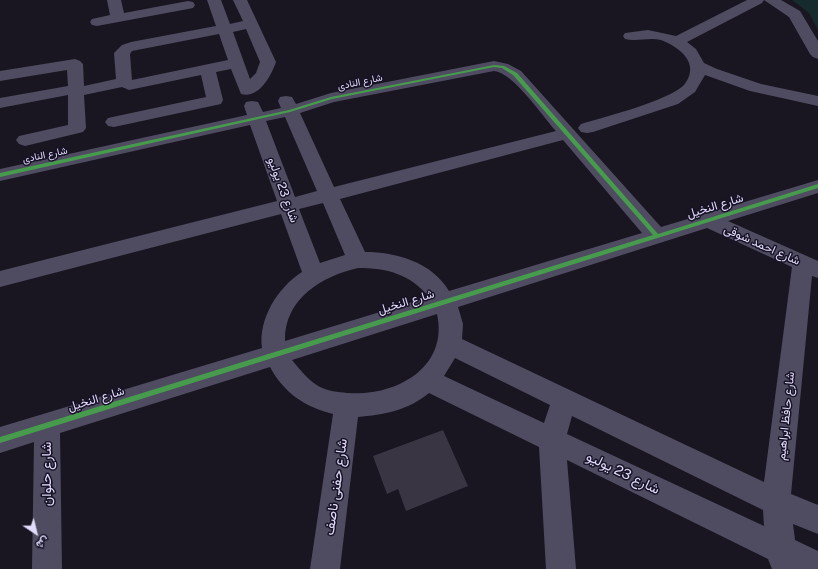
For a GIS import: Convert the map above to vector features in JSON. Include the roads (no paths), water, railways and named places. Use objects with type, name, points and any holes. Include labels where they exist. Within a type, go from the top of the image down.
[{"type":"street","points":[[114,0],[118,18]]},
{"type":"street","name":"شارع 23 يوليو","points":[[214,0],[313,274]]},
{"type":"street","points":[[240,0],[268,62],[252,105]]},
{"type":"street","points":[[678,41],[757,0]]},
{"type":"street","points":[[771,0],[800,12],[814,15]]},
{"type":"street","points":[[97,22],[187,3],[198,34]]},
{"type":"street","points":[[791,8],[818,54]]},
{"type":"street","points":[[124,82],[122,53],[124,50],[132,46],[251,24]]},
{"type":"street","points":[[587,128],[683,95],[696,81],[698,73],[697,64],[687,48],[678,41],[653,34],[638,34],[630,36]]},
{"type":"street","points":[[115,41],[152,35],[155,42]]},
{"type":"street","points":[[0,76],[73,63],[75,65],[76,128],[25,140]]},
{"type":"street","points":[[0,103],[55,98],[76,90],[124,82],[129,85],[236,63]]},
{"type":"street","points":[[697,64],[718,75],[748,87],[818,101]]},
{"type":"street","name":"شارع النادى","points":[[0,175],[88,149],[252,105],[288,106],[485,67],[503,67],[515,74],[656,235]]},
{"type":"street","points":[[114,122],[215,100],[207,69]]},
{"type":"street","points":[[288,106],[358,260]]},
{"type":"street","points":[[0,279],[567,134]]},
{"type":"street","name":"شارع النادى","points":[[0,162],[88,149]]},
{"type":"street","name":"شارع النخيل","points":[[0,440],[656,235],[818,186]]},
{"type":"street","name":"شارع احمد شوقى","points":[[707,220],[810,266]]},
{"type":"street","points":[[358,260],[379,260],[400,265],[412,271],[434,286],[445,301],[450,315],[450,344],[441,363],[427,380],[404,395],[376,404],[347,405],[322,399],[301,388],[285,372],[276,354],[274,335],[277,317],[285,300],[297,286],[313,274],[327,267],[358,260]]},
{"type":"street","name":"شارع حافظ ابراهيم","points":[[784,559],[776,502],[810,266]]},
{"type":"street","points":[[450,344],[776,502],[818,520]]},
{"type":"street","name":"شارع 23 يوليو","points":[[427,380],[552,438],[784,559],[818,567]]},
{"type":"street","points":[[561,569],[552,438],[564,400]]},
{"type":"street","name":"شارع حفنى ناصف","points":[[325,569],[347,405]]},
{"type":"street","name":"شارع حلوان","points":[[47,426],[47,569]]}]
